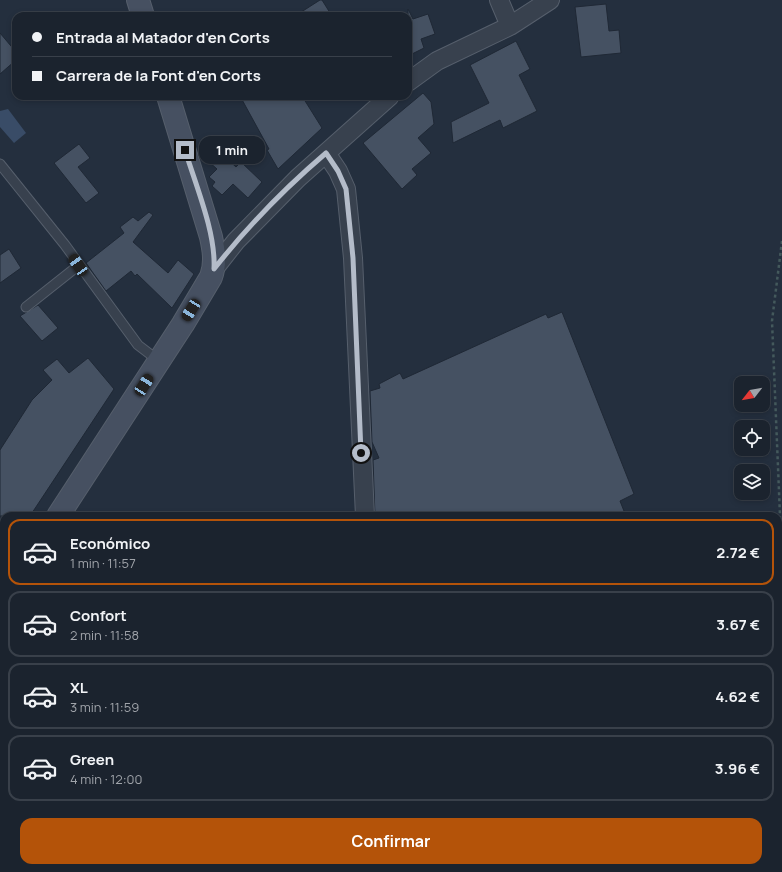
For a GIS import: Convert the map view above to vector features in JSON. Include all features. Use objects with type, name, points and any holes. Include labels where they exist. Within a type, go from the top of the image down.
[{"type":"street","points":[[138,0],[142,12]]},
{"type":"street","points":[[499,0],[510,26]]},
{"type":"street","points":[[412,79],[437,61],[510,26],[550,0]]},
{"type":"street","points":[[169,100],[211,237],[215,256],[214,269]]},
{"type":"street","points":[[61,512],[159,362],[208,284],[214,269],[236,242],[298,178],[386,100]]},
{"type":"street","points":[[326,153],[338,171],[346,189],[353,258],[365,512]]},
{"type":"lane","points":[[0,164],[65,245],[78,265],[138,345],[159,362]]},
{"type":"lane","points":[[26,307],[78,265]]},
{"type":"path","points":[[780,512],[772,321],[782,241]]},
{"type":"water","points":[[8,109],[26,133],[14,143],[0,127],[0,111]]},
{"type":"building","points":[[322,0],[330,12],[301,12]]},
{"type":"building","points":[[606,4],[609,31],[619,30],[621,53],[581,57],[575,7]]},
{"type":"building","points":[[428,14],[435,34],[421,39],[424,48],[412,54],[412,17],[413,19]]},
{"type":"building","points":[[0,33],[12,47],[12,64],[0,74]]},
{"type":"building","points":[[516,41],[530,69],[519,75],[537,111],[503,128],[500,120],[453,143],[451,122],[489,103],[470,65]]},
{"type":"building","points":[[423,93],[431,102],[434,124],[418,138],[431,153],[412,169],[417,175],[402,189],[363,143]]},
{"type":"building","points":[[242,100],[304,100],[322,128],[278,169],[267,150],[269,149]]},
{"type":"building","points":[[210,143],[236,167],[241,162],[262,182],[248,198],[233,184],[222,195],[212,186],[215,182],[209,177],[217,169],[200,154]]},
{"type":"building","points":[[79,144],[90,158],[78,167],[99,193],[86,203],[54,163]]},
{"type":"building","points":[[149,212],[153,215],[133,242],[168,273],[178,260],[194,274],[172,308],[137,274],[135,276],[131,271],[106,291],[86,263],[124,233],[120,227],[133,217],[138,221]]},
{"type":"building","points":[[9,249],[21,268],[0,283],[0,255]]},
{"type":"building","points":[[38,305],[58,328],[42,341],[20,316]]},
{"type":"building","points":[[562,312],[634,494],[620,501],[624,512],[375,512],[373,460],[379,458],[372,442],[370,391],[380,388],[379,384],[400,373],[403,379],[546,314],[548,318]]},
{"type":"building","points":[[88,358],[114,389],[33,512],[0,512],[0,450],[32,400],[52,380],[43,370],[57,359],[69,373]]},
{"type":"route","points":[[185,150],[211,237],[215,256],[214,269],[236,242],[298,178],[326,153],[338,171],[346,189],[353,258],[361,453]]}]
